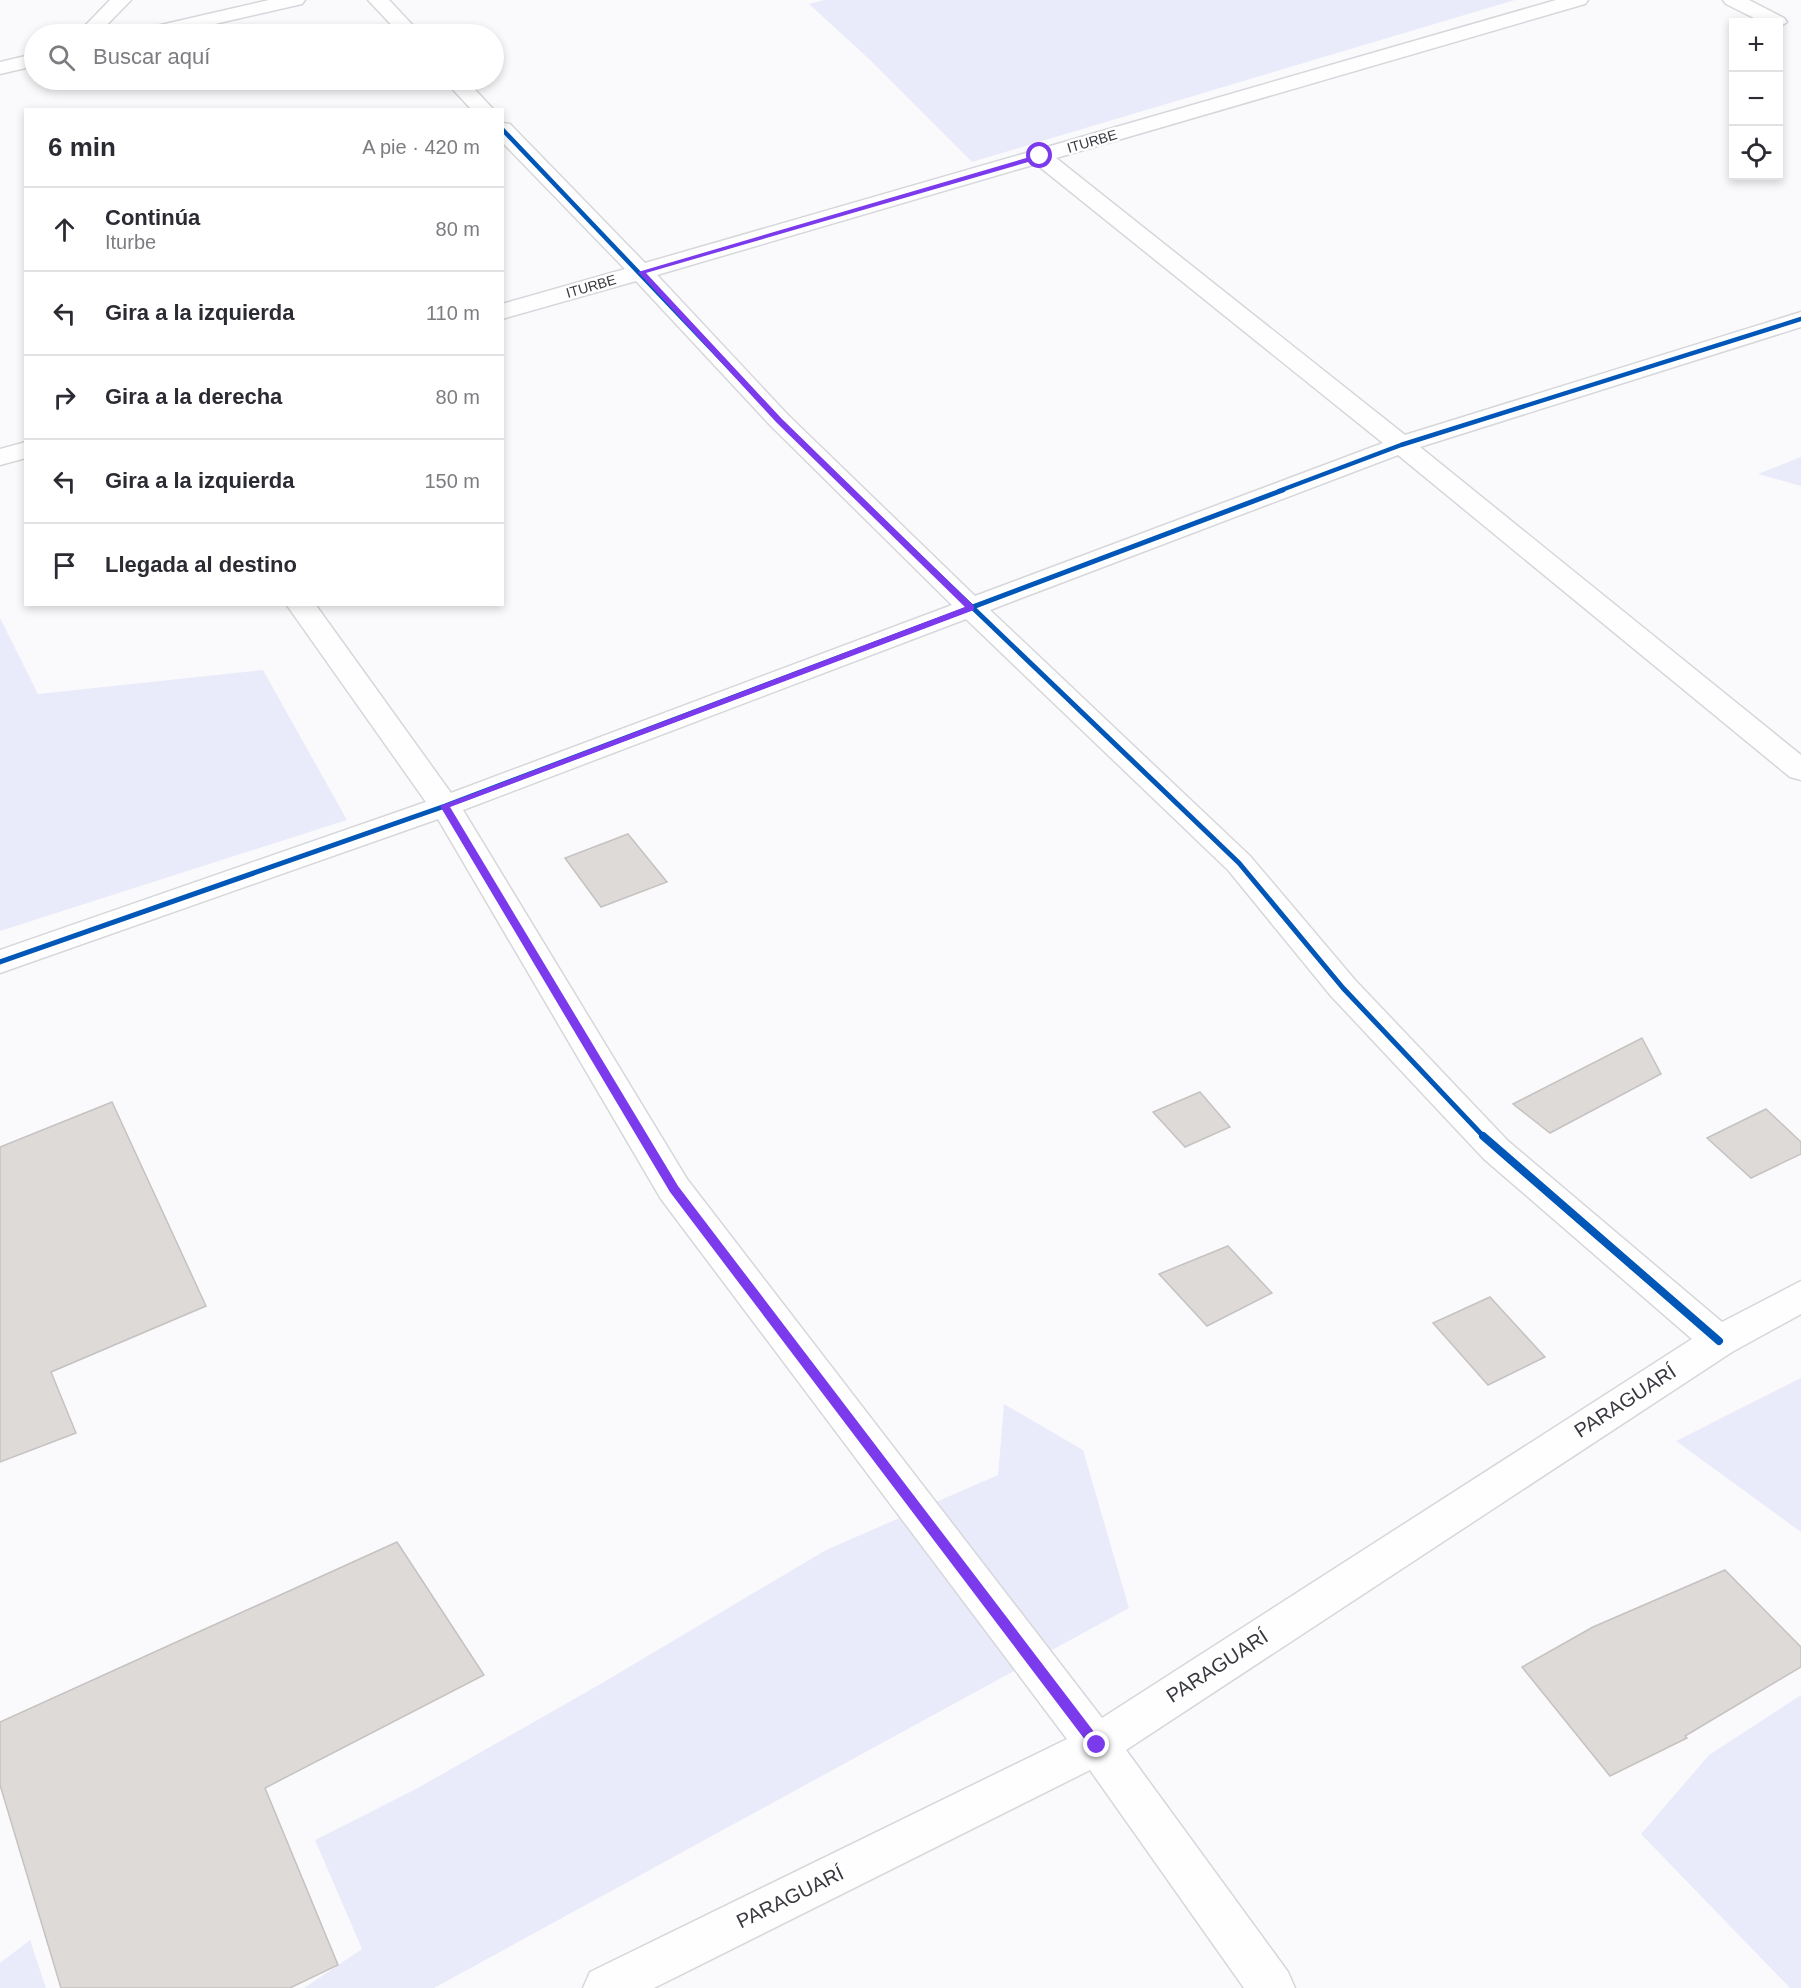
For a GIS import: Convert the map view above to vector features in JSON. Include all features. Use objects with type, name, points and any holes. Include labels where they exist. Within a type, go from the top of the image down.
[{"type":"street","points":[[97,24],[121,0]]},
{"type":"street","points":[[190,24],[295,0]]},
{"type":"street","points":[[378,0],[401,24]]},
{"type":"street","name":"ITURBE","points":[[504,311],[1578,0]]},
{"type":"street","points":[[1733,0],[1769,18]]},
{"type":"street","points":[[0,69],[24,63]]},
{"type":"street","points":[[465,90],[482,108]]},
{"type":"street","points":[[504,131],[641,272],[779,420],[971,608],[1239,862],[1343,988],[1496,1150],[1719,1341]]},
{"type":"street","points":[[1040,156],[1801,770]]},
{"type":"street","points":[[0,962],[445,806],[1401,445],[1800,321]]},
{"type":"street","points":[[0,457],[24,451]]},
{"type":"street","points":[[301,606],[445,806],[674,1189],[1097,1745],[1272,1988]]},
{"type":"street","name":"PARAGUARÍ","points":[[606,1988],[1097,1745],[1719,1341],[1801,1296]]},
{"type":"shaded area","points":[[824,0],[1515,0],[972,162],[869,59],[809,4]]},
{"type":"shaded area","points":[[1801,457],[1801,486],[1758,474]]},
{"type":"shaded area","points":[[0,618],[38,694],[263,670],[347,820],[0,931]]},
{"type":"shaded area","points":[[1801,1378],[1801,1532],[1676,1441]]},
{"type":"shaded area","points":[[1004,1404],[1083,1450],[1129,1608],[434,1988],[304,1988],[362,1949],[315,1840],[416,1789],[597,1686],[826,1550],[998,1475]]},
{"type":"shaded area","points":[[1801,1695],[1801,1988],[1790,1988],[1641,1834],[1709,1755]]},
{"type":"shaded area","points":[[30,1940],[46,1988],[0,1988],[0,1963]]},
{"type":"building","points":[[628,834],[667,882],[601,907],[565,858]]},
{"type":"building","points":[[1642,1038],[1661,1074],[1550,1133],[1513,1104]]},
{"type":"building","points":[[1200,1092],[1230,1127],[1185,1147],[1153,1112]]},
{"type":"building","points":[[112,1102],[206,1306],[51,1372],[76,1433],[0,1462],[0,1147]]},
{"type":"building","points":[[1766,1109],[1801,1142],[1801,1154],[1751,1178],[1707,1138]]},
{"type":"building","points":[[1228,1246],[1272,1293],[1207,1326],[1159,1274]]},
{"type":"building","points":[[1490,1297],[1545,1357],[1488,1385],[1433,1323]]},
{"type":"building","points":[[397,1542],[484,1675],[265,1788],[338,1965],[290,1988],[61,1988],[0,1785],[0,1722]]},
{"type":"building","points":[[1725,1570],[1801,1647],[1801,1667],[1685,1736],[1687,1738],[1610,1776],[1522,1667],[1593,1627]]},
{"type":"cycle path","points":[[504,131],[641,272],[779,420],[971,608],[1239,863],[1343,988],[1496,1150],[1719,1341]]},
{"type":"cycle path","points":[[0,962],[445,806],[1401,445],[1801,319]]},
{"type":"route","points":[[1040,156],[641,272],[779,420],[971,608],[445,806],[674,1189],[1097,1745]]}]
